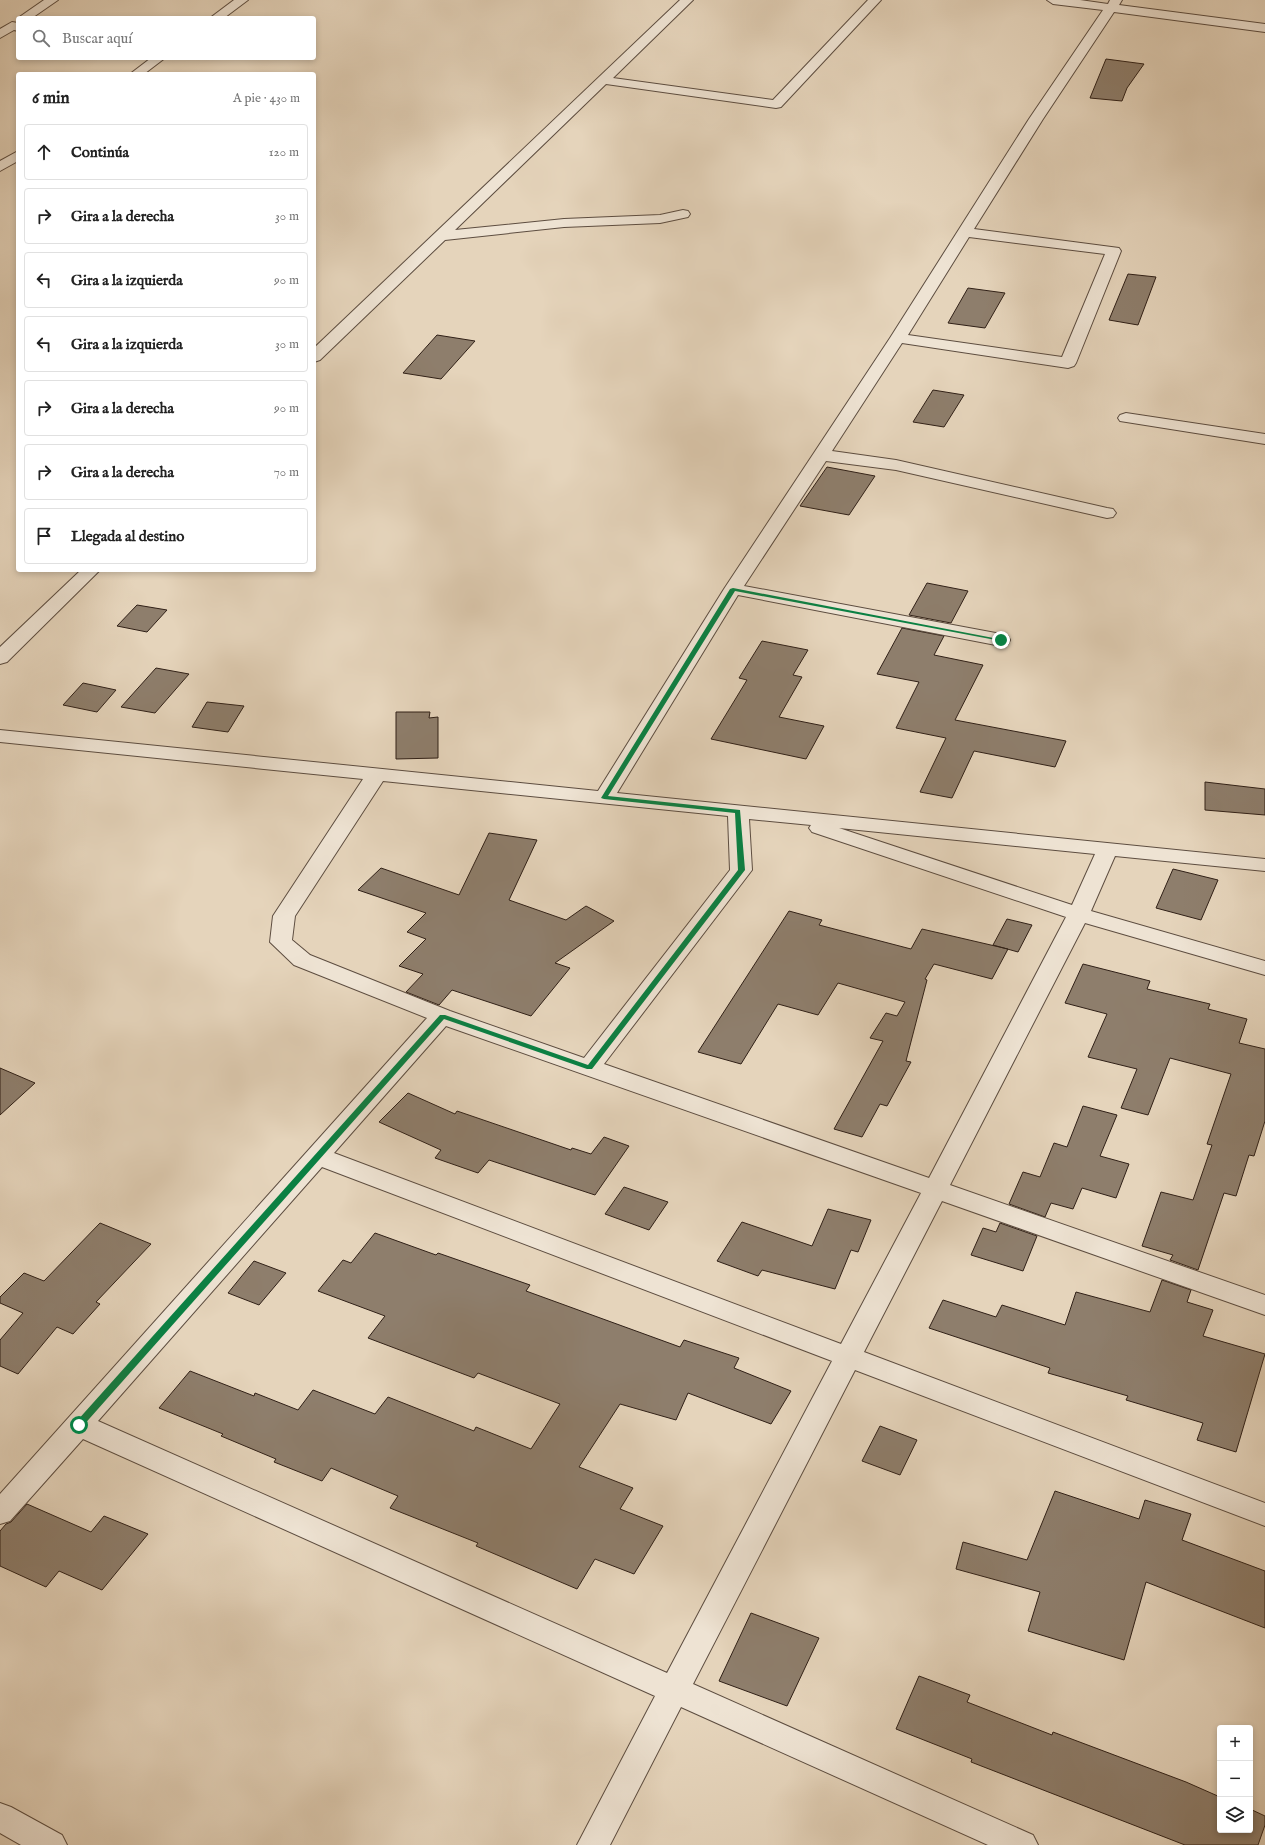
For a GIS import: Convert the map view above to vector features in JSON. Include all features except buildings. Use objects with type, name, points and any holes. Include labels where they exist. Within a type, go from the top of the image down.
[{"type":"street","points":[[27,16],[52,0]]},
{"type":"street","points":[[219,16],[242,0]]},
{"type":"street","points":[[316,354],[687,0]]},
{"type":"street","points":[[603,80],[776,104],[875,0]]},
{"type":"street","points":[[1053,0],[1113,4],[1265,28]]},
{"type":"street","points":[[604,798],[733,589],[898,338],[1036,119],[1113,4]]},
{"type":"street","points":[[0,34],[16,25]]},
{"type":"street","points":[[139,72],[156,60]]},
{"type":"street","points":[[0,167],[16,156]]},
{"type":"street","points":[[440,236],[564,223],[660,219],[683,214]]},
{"type":"street","points":[[898,338],[1068,363],[1114,251],[964,232]]},
{"type":"street","points":[[1126,418],[1265,439]]},
{"type":"street","points":[[822,455],[896,465],[1107,514]]},
{"type":"street","points":[[0,658],[89,572]]},
{"type":"street","points":[[733,589],[1001,640]]},
{"type":"street","points":[[0,736],[1265,865]]},
{"type":"street","points":[[377,774],[284,916],[281,942],[302,960],[442,1016],[1265,1305]]},
{"type":"street","points":[[589,1068],[742,870],[738,811]]},
{"type":"street","points":[[780,815],[1080,914],[1265,968]]},
{"type":"street","points":[[593,1845],[1080,914],[1108,849]]},
{"type":"street","points":[[0,1513],[442,1016]]},
{"type":"street","points":[[318,1156],[1265,1515]]},
{"type":"street","points":[[79,1425],[1022,1845]]},
{"type":"street","points":[[0,1817],[51,1845]]},
{"type":"route","points":[[79,1425],[442,1016],[589,1068],[742,870],[738,811],[604,798],[733,589],[1001,640]]}]
